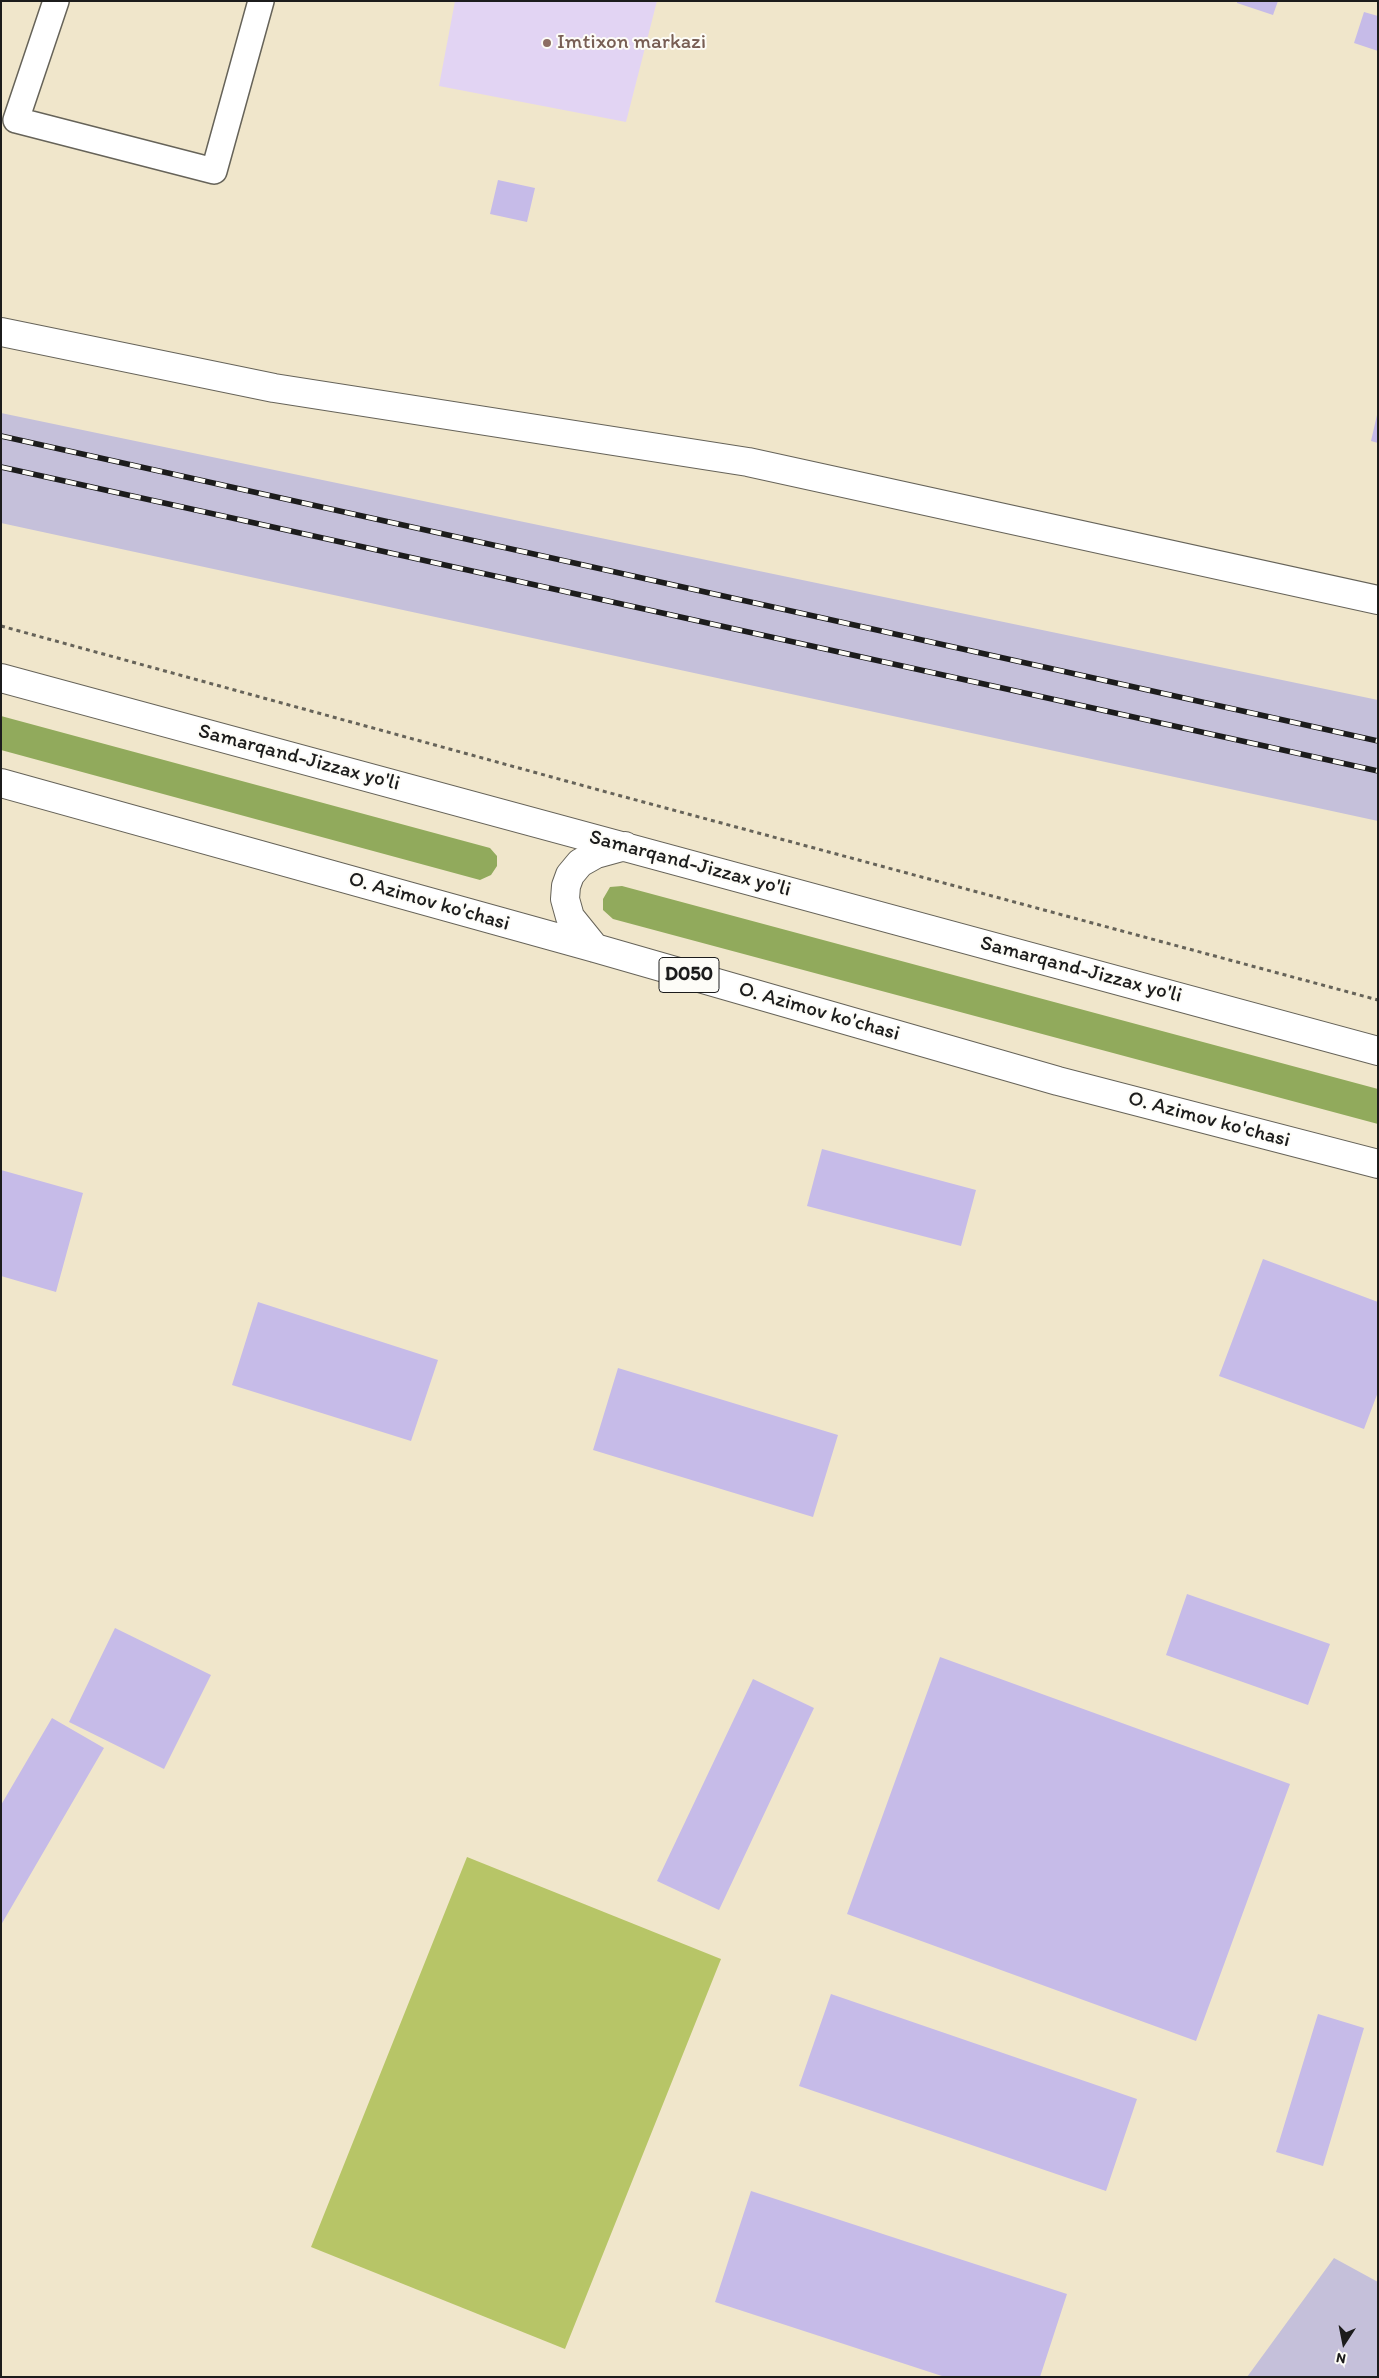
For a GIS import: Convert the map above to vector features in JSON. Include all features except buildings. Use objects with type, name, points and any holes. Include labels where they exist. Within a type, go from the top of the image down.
[{"type":"main road","points":[[1,332],[274,388],[748,462],[1378,600]]},
{"type":"main road","name":"Samarqand-Jizzax yo'li","points":[[1,678],[1378,1051]]},
{"type":"main road","name":"O. Azimov ko'chasi","points":[[1,783],[595,948],[1058,1081],[1378,1164]]},
{"type":"main road","points":[[595,948],[570,917],[565,899],[566,886],[570,875],[580,863],[596,854],[625,846]]},
{"type":"lane","points":[[56,1],[16,120],[214,171],[261,1]]},
{"type":"path","points":[[1,626],[610,794],[1378,1000]]},
{"type":"shaded area","name":"Imtixon markazi","points":[[455,1],[657,1],[626,122],[439,86]]},
{"type":"shaded area","points":[[1,413],[1378,700],[1378,821],[1,523]]},
{"type":"shaded area","points":[[1334,2258],[1378,2282],[1378,2377],[1247,2377]]},
{"type":"green space","points":[[1,716],[490,848],[497,856],[497,866],[491,875],[480,880],[1,750]]},
{"type":"green space","points":[[622,886],[1378,1089],[1378,1124],[613,919],[603,910],[603,899],[610,887]]},
{"type":"green space","points":[[467,1857],[721,1959],[565,2349],[311,2247]]},
{"type":"railway","points":[[1,436],[1378,741]]},
{"type":"railway","points":[[1,467],[1378,771]]},
{"type":"place","name":"Imtixon markazi","points":[[547,43]]}]
